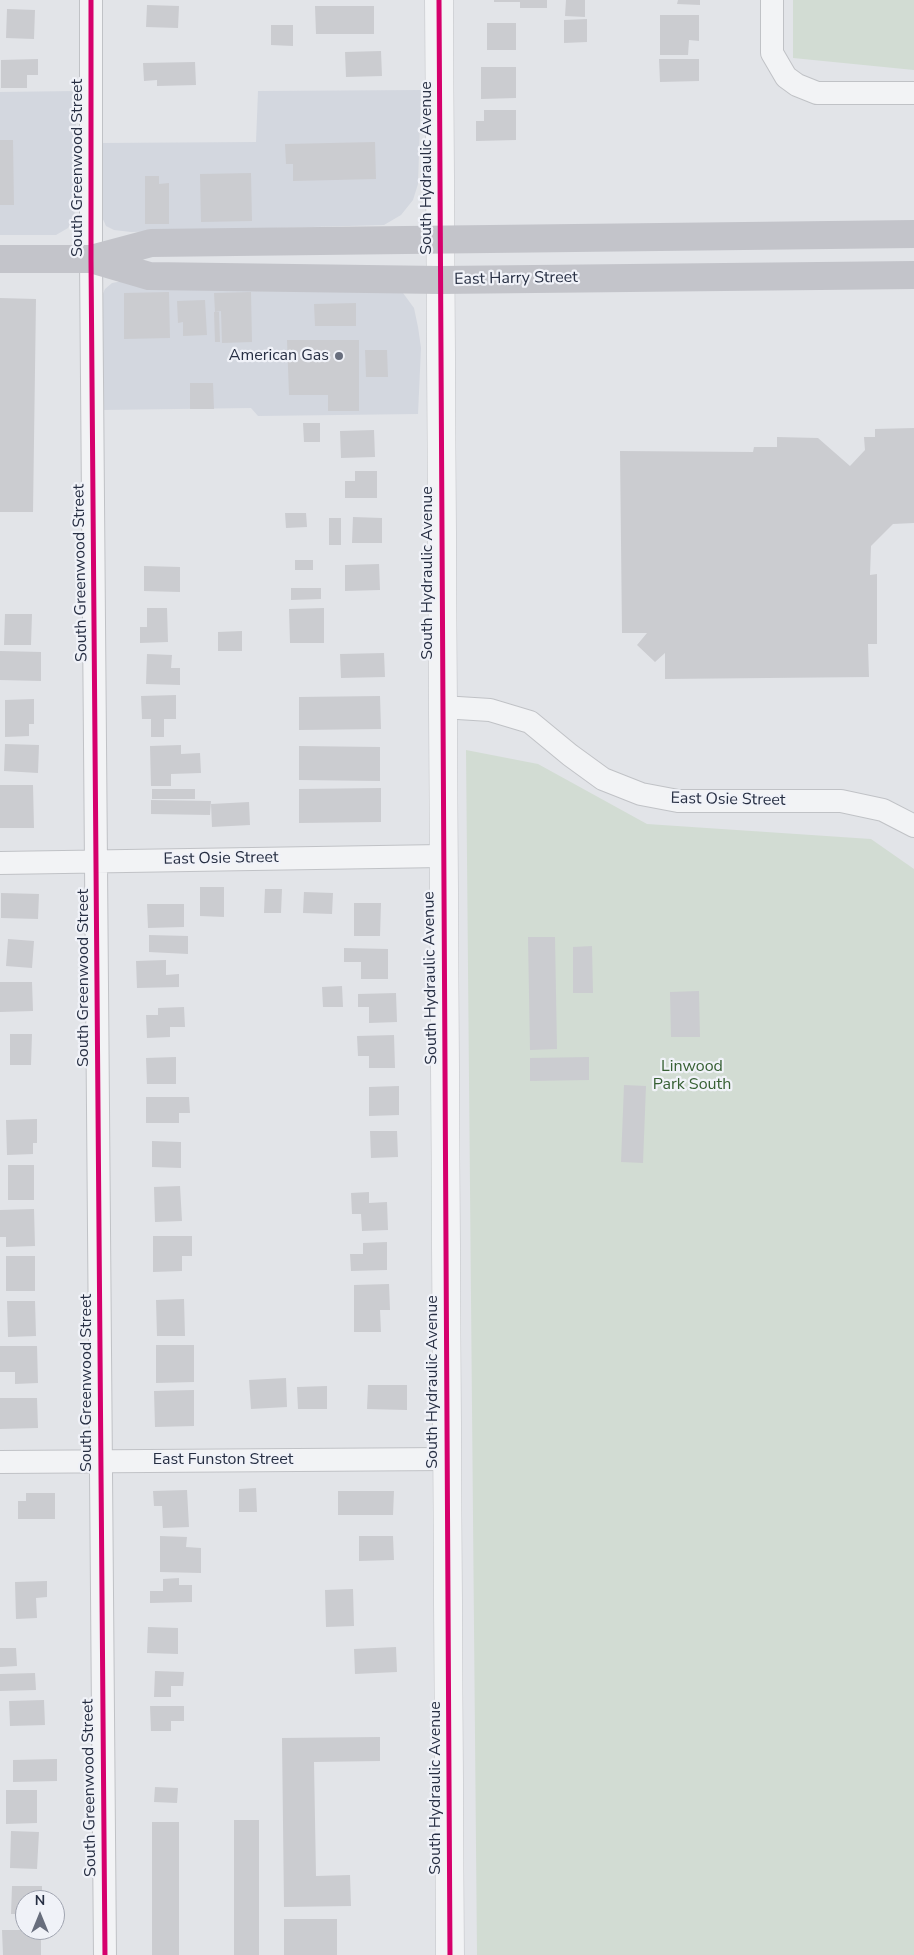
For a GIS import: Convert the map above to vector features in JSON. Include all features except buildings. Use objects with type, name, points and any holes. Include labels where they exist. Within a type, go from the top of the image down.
[{"type":"main road","name":"East Harry Street","points":[[0,259],[91,258],[151,243],[914,234]]},
{"type":"main road","name":"East Harry Street","points":[[91,258],[148,276],[440,280],[914,275]]},
{"type":"street","name":"South Greenwood Street","points":[[91,0],[91,258],[105,1955]]},
{"type":"street","name":"South Hydraulic Avenue","points":[[439,0],[442,856],[446,1196],[450,1955]]},
{"type":"street","points":[[772,0],[772,53],[786,76],[797,84],[817,93],[914,93]]},
{"type":"street","name":"East Osie Street","points":[[442,707],[490,710],[530,722],[570,756],[603,779],[641,794],[678,801],[841,801],[883,810],[914,826]]},
{"type":"street","name":"East Osie Street","points":[[0,863],[442,856]]},
{"type":"street","name":"East Funston Street","points":[[0,1462],[446,1459]]},
{"type":"shaded area","points":[[421,90],[418,184],[413,200],[401,215],[384,225],[131,232],[114,230],[106,226],[102,217],[100,143],[256,142],[258,91]]},
{"type":"shaded area","points":[[76,91],[76,207],[73,219],[68,228],[56,235],[0,235],[0,92]]},
{"type":"shaded area","points":[[123,281],[383,288],[403,293],[414,308],[421,348],[418,414],[258,416],[251,408],[102,410],[101,298],[105,289],[112,283]]},
{"type":"green space","points":[[793,0],[914,0],[914,70],[793,58]]},
{"type":"green space","name":"Linwood Park South","points":[[466,750],[538,764],[647,824],[871,839],[914,869],[914,1955],[477,1955]]},
{"type":"cycle path","points":[[91,0],[91,259],[105,1955]]},
{"type":"cycle path","points":[[439,0],[450,1955]]},
{"type":"place","name":"American Gas","points":[[339,356]]}]
